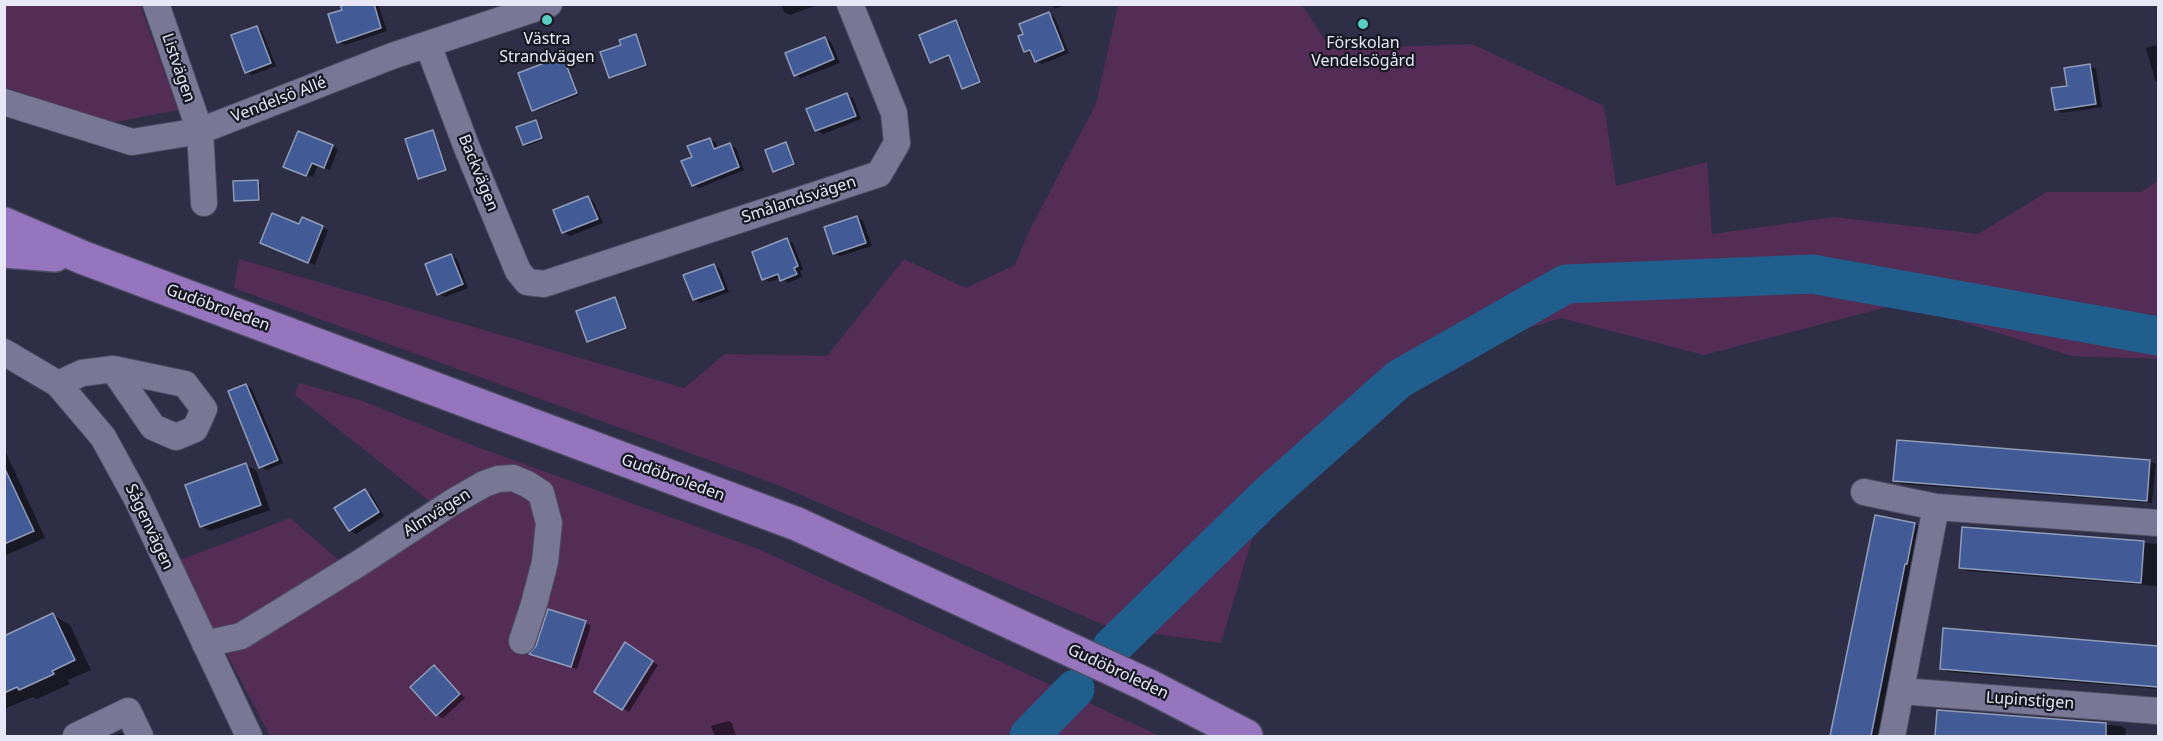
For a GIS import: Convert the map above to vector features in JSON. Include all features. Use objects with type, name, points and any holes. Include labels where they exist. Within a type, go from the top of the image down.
[{"type":"main road","name":"Gudöbroleden","points":[[4,224],[84,258],[797,524],[1147,685],[1246,736]]},
{"type":"main road","name":"Gudöbroleden","points":[[4,251],[84,258]]},
{"type":"street","name":"Listvägen","points":[[156,4],[200,131],[204,203]]},
{"type":"street","name":"Vendelsö Allé","points":[[4,102],[132,142],[200,131],[392,56],[428,45],[495,14],[549,4]]},
{"type":"street","name":"Smålandsvägen","points":[[544,284],[879,174],[897,143],[894,113],[850,4]]},
{"type":"street","name":"Backvägen","points":[[428,45],[467,148],[518,271],[527,282],[544,284]]},
{"type":"street","name":"Sågenvägen","points":[[4,352],[58,384],[103,437],[137,499],[249,736]]},
{"type":"street","points":[[58,384],[82,373],[113,369]]},
{"type":"street","name":"Almvägen","points":[[205,644],[241,636],[451,503],[484,484],[498,479],[513,478],[541,493],[549,523],[544,562],[522,641]]},
{"type":"street","points":[[1864,492],[1936,507],[2158,523]]},
{"type":"street","points":[[1892,736],[1936,507]]},
{"type":"street","name":"Lupinstigen","points":[[1901,691],[2158,711]]},
{"type":"street","points":[[76,736],[128,711],[140,736]]},
{"type":"shaded area","points":[[5,5],[140,5],[178,110],[110,123],[5,87]]},
{"type":"shaded area","points":[[1118,5],[1302,5],[1331,49],[1472,44],[1604,106],[1616,186],[1707,162],[1712,234],[1834,217],[1978,234],[2047,192],[2141,192],[2158,181],[2158,359],[2072,356],[1902,303],[1704,355],[1561,318],[1379,375],[1256,525],[1221,643],[1111,628],[778,485],[234,288],[239,259],[684,388],[725,354],[827,356],[904,259],[966,288],[1015,265],[1027,235],[1096,104]]},
{"type":"shaded area","points":[[299,383],[360,400],[477,447],[761,550],[1160,736],[270,736],[178,561],[290,518],[341,562],[433,504],[295,395]]},
{"type":"building","points":[[340,4],[374,4],[381,28],[337,43],[328,14],[342,10]]},
{"type":"building","points":[[1049,12],[1064,50],[1035,62],[1030,50],[1024,52],[1018,36],[1023,34],[1019,24]]},
{"type":"building","points":[[956,20],[980,82],[962,89],[949,55],[930,63],[919,35]]},
{"type":"building","points":[[257,26],[271,63],[245,73],[231,35]]},
{"type":"building","points":[[636,34],[646,65],[609,78],[600,52],[621,45],[619,40]]},
{"type":"building","points":[[825,37],[834,59],[794,76],[785,53]]},
{"type":"building","points":[[563,56],[577,93],[532,111],[518,73]]},
{"type":"building","points":[[2090,64],[2096,104],[2055,110],[2051,88],[2067,86],[2064,68]]},
{"type":"building","points":[[847,93],[856,116],[815,131],[806,109]]},
{"type":"building","points":[[536,120],[542,138],[523,145],[516,127]]},
{"type":"building","points":[[433,130],[446,170],[418,179],[405,139]]},
{"type":"building","points":[[298,131],[333,145],[324,168],[312,163],[306,176],[283,167]]},
{"type":"building","points":[[710,138],[714,149],[730,143],[739,167],[692,186],[681,161],[692,157],[687,146]]},
{"type":"building","points":[[786,142],[794,164],[773,172],[765,150]]},
{"type":"building","points":[[258,180],[259,200],[234,201],[233,181]]},
{"type":"building","points":[[588,196],[598,219],[562,233],[553,210]]},
{"type":"building","points":[[272,213],[299,224],[302,217],[323,226],[308,263],[260,243]]},
{"type":"building","points":[[857,216],[866,243],[833,254],[824,227]]},
{"type":"building","points":[[787,238],[798,266],[794,268],[797,274],[780,281],[778,274],[762,280],[752,252]]},
{"type":"building","points":[[451,254],[463,284],[437,295],[425,264]]},
{"type":"building","points":[[714,264],[724,289],[693,300],[683,275]]},
{"type":"building","points":[[615,297],[626,328],[587,342],[576,311]]},
{"type":"building","points":[[246,384],[278,460],[259,468],[228,391]]},
{"type":"building","points":[[1897,440],[2150,460],[2147,501],[1893,481]]},
{"type":"building","points":[[246,463],[261,505],[200,527],[185,485]]},
{"type":"building","points":[[4,467],[34,531],[4,544]]},
{"type":"building","points":[[365,489],[379,512],[349,531],[334,508]]},
{"type":"building","points":[[1875,515],[1915,523],[1907,564],[1905,564],[1871,736],[1830,736]]},
{"type":"building","points":[[1962,527],[2144,541],[2141,583],[1959,568]]},
{"type":"building","points":[[548,609],[586,621],[571,667],[529,654],[536,646]]},
{"type":"building","points":[[53,613],[75,660],[52,671],[54,674],[19,690],[17,687],[4,693],[4,636]]},
{"type":"building","points":[[1943,628],[2158,646],[2158,687],[1940,669]]},
{"type":"building","points":[[625,642],[653,661],[622,710],[594,692]]},
{"type":"building","points":[[434,665],[460,694],[436,716],[410,687]]},
{"type":"building","points":[[1937,710],[2106,723],[2106,736],[1935,736]]},
{"type":"waterway","points":[[1112,647],[1267,496],[1399,379],[1566,284],[1812,274],[2158,336]]},
{"type":"waterway","points":[[1029,736],[1075,689]]},
{"type":"place","name":"Västra Strandvägen","points":[[547,20]]},
{"type":"place","name":"Förskolan Vendelsögård","points":[[1363,24]]}]
